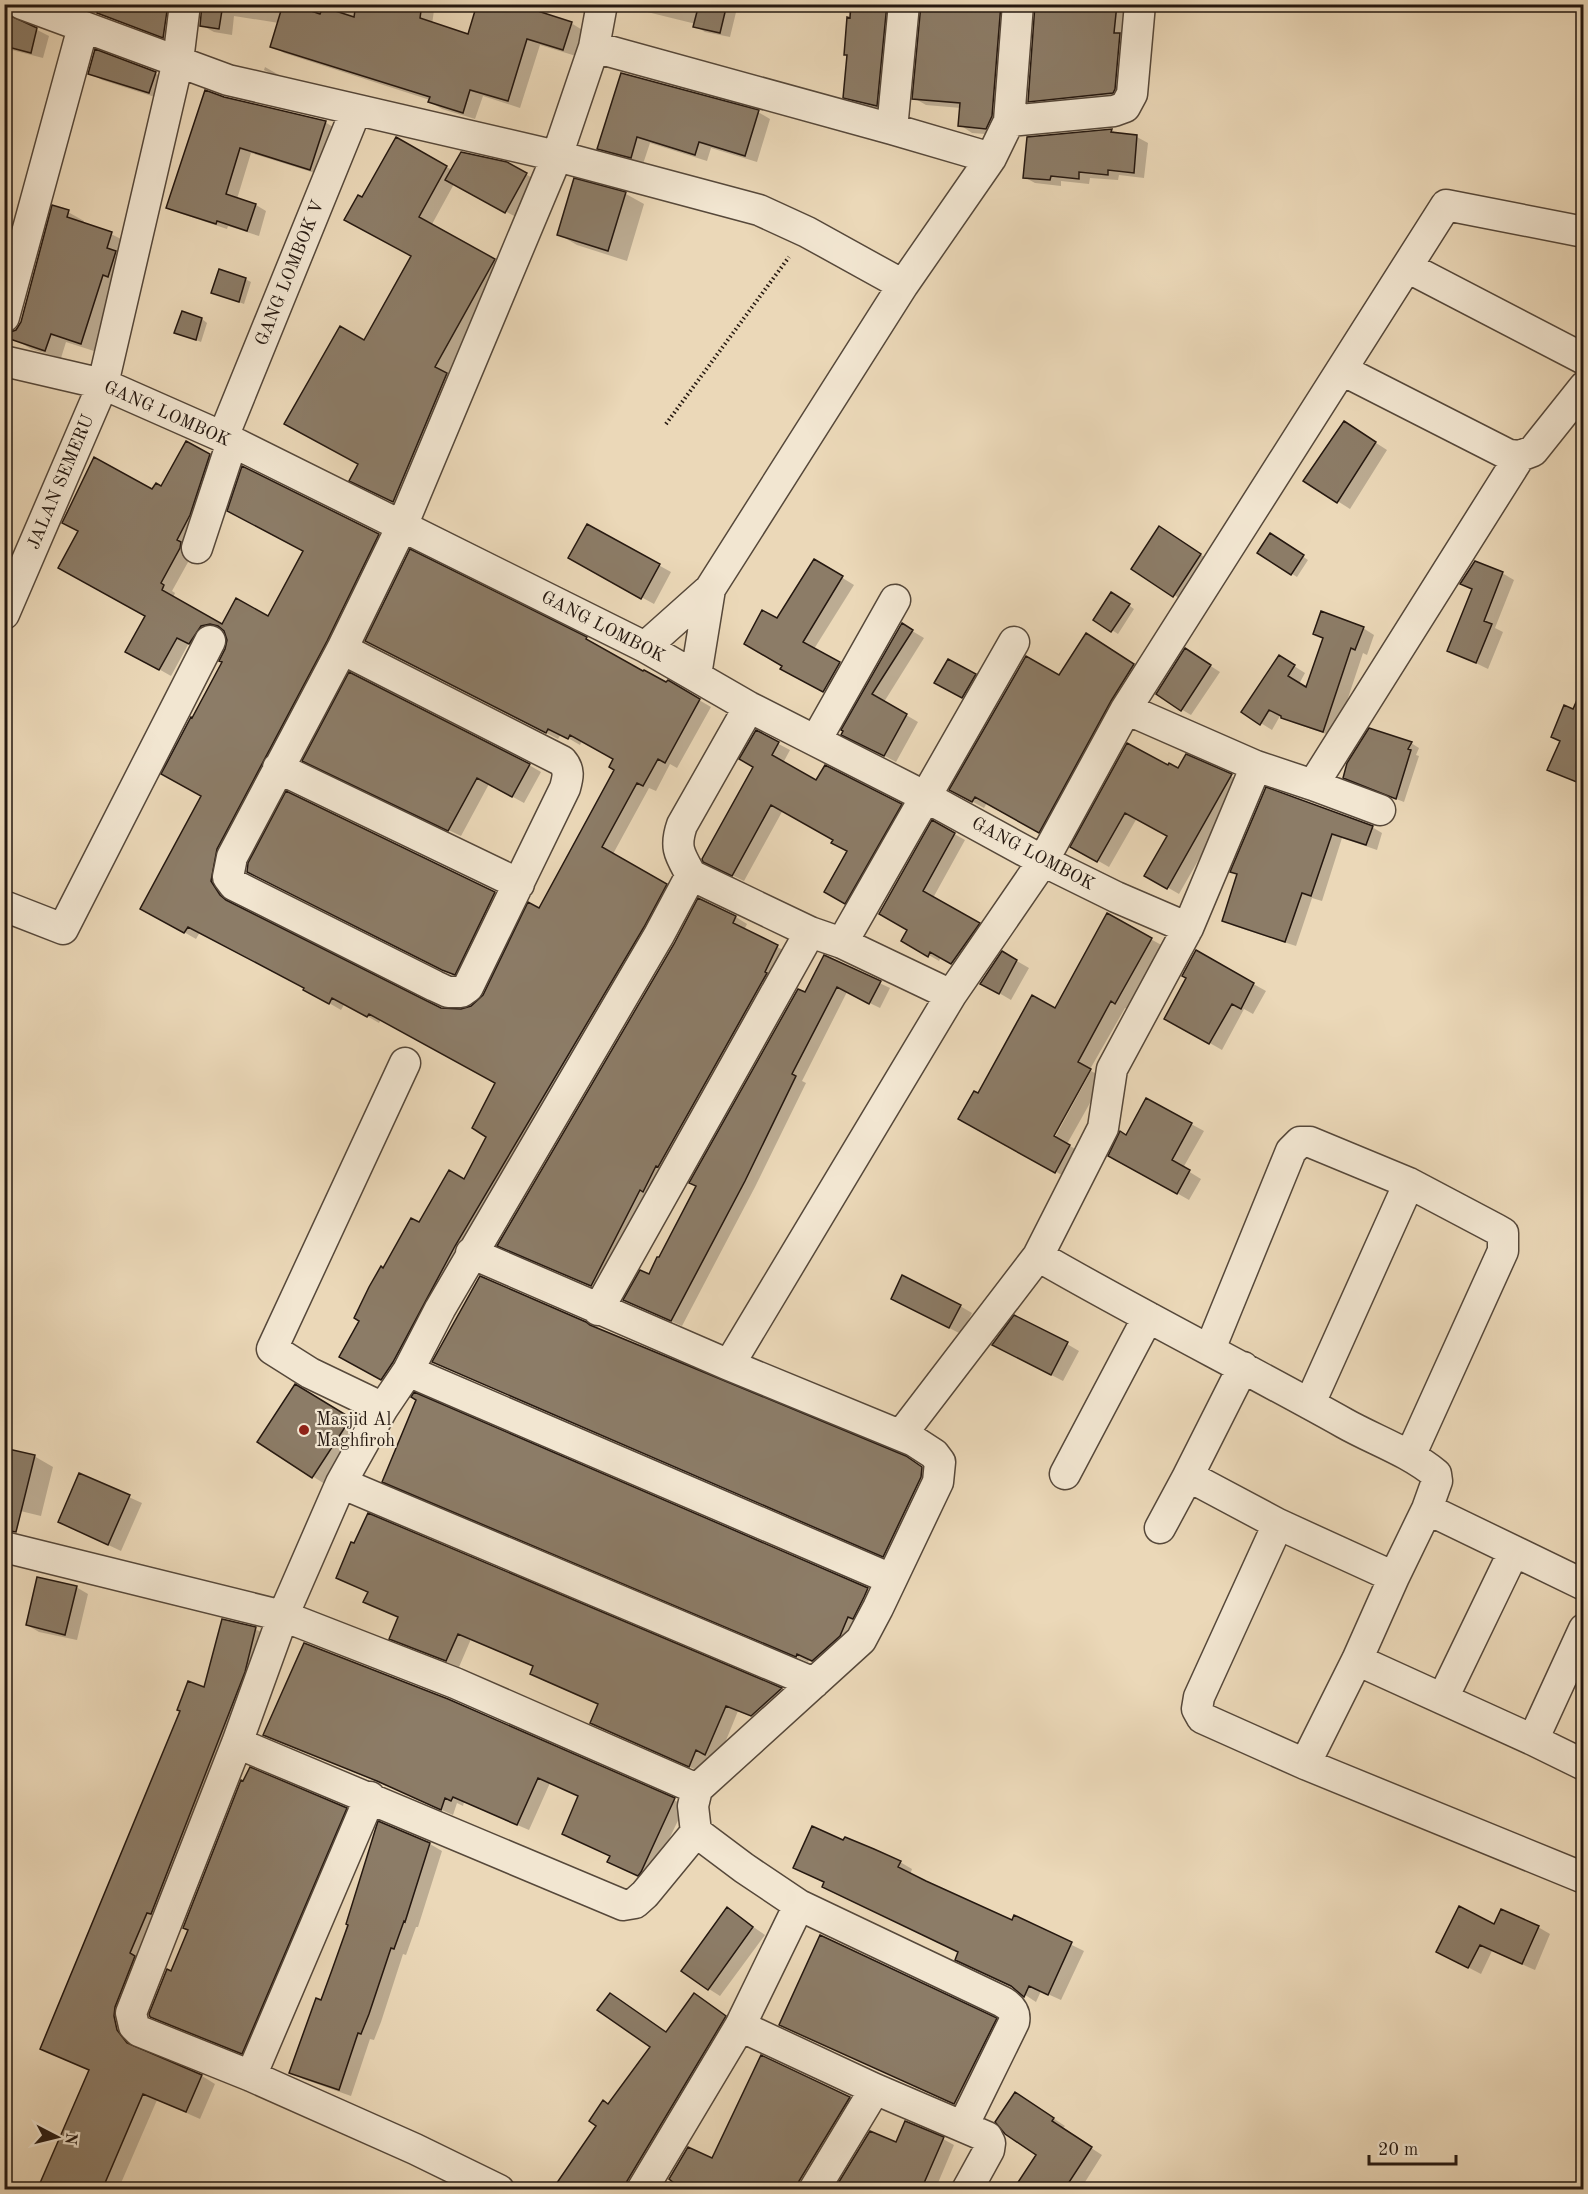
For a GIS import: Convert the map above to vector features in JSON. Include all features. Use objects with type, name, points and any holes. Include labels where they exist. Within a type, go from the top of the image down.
[{"type":"street","points":[[22,4],[228,80],[558,156],[759,210],[807,232],[903,285]]},
{"type":"street","name":"JALAN SEMERU","points":[[4,614],[103,384],[178,61],[185,4]]},
{"type":"street","points":[[342,649],[562,761],[567,767],[568,776],[565,788],[468,987],[461,992],[447,992],[234,885],[228,877],[232,857],[342,649],[402,526],[558,156],[594,47],[602,4]]},
{"type":"street","points":[[892,129],[904,4]]},
{"type":"street","points":[[645,647],[710,589],[903,285],[991,158],[1009,121],[1018,4]]},
{"type":"street","points":[[1009,121],[1114,111],[1125,107],[1132,94],[1140,4]]},
{"type":"street","points":[[4,317],[83,27]]},
{"type":"street","points":[[594,47],[991,158]]},
{"type":"street","name":"GANG LOMBOK V","points":[[197,548],[227,440],[356,110]]},
{"type":"street","points":[[729,1365],[951,995],[1043,861],[1126,709],[1446,205],[1584,232]]},
{"type":"street","points":[[1407,267],[1584,359]]},
{"type":"street","name":"GANG LOMBOK","points":[[4,361],[103,384],[227,440],[645,647],[749,707],[926,796],[1043,861],[1116,897],[1188,928]]},
{"type":"street","points":[[1342,370],[1509,455],[1520,456],[1533,451],[1584,387]]},
{"type":"street","points":[[1313,785],[1520,456]]},
{"type":"street","points":[[696,675],[710,589]]},
{"type":"street","points":[[816,740],[895,600]]},
{"type":"street","points":[[4,906],[63,929],[210,640]]},
{"type":"street","points":[[842,943],[1014,642]]},
{"type":"street","points":[[749,707],[682,825],[677,848],[691,875],[810,932],[842,943],[951,995]]},
{"type":"street","points":[[1126,709],[1256,766],[1380,810]]},
{"type":"street","points":[[901,1435],[1038,1256],[1103,1128],[1112,1068],[1188,928],[1256,766]]},
{"type":"street","points":[[278,768],[519,884]]},
{"type":"street","points":[[499,2190],[425,2153],[251,2076],[139,2031],[134,2026],[130,2013],[237,1743],[283,1616],[341,1483],[383,1408],[408,1371],[471,1253],[659,935],[691,875]]},
{"type":"street","points":[[598,1310],[810,932]]},
{"type":"street","points":[[383,1408],[309,1373],[272,1349],[405,1063]]},
{"type":"street","points":[[1210,1349],[1291,1151],[1300,1142],[1311,1142],[1409,1183],[1496,1229],[1503,1233],[1503,1251],[1410,1456]]},
{"type":"street","points":[[1310,1403],[1409,1183]]},
{"type":"street","points":[[237,1743],[623,1905],[635,1903],[696,1832],[693,1806],[697,1789],[861,1640],[878,1608],[938,1482],[940,1462],[934,1454],[901,1435],[598,1310],[471,1253]]},
{"type":"street","points":[[1038,1256],[1346,1424],[1410,1456],[1438,1477],[1427,1509],[1357,1660],[1305,1764]]},
{"type":"street","points":[[1065,1474],[1127,1306]]},
{"type":"street","points":[[1160,1528],[1244,1367]]},
{"type":"street","points":[[408,1371],[891,1579]]},
{"type":"street","points":[[1188,1476],[1278,1524],[1394,1577]]},
{"type":"street","points":[[341,1483],[814,1683]]},
{"type":"street","points":[[1427,1509],[1584,1585]]},
{"type":"street","points":[[1278,1524],[1198,1697],[1197,1709],[1202,1718],[1305,1764],[1584,1878]]},
{"type":"street","points":[[4,1547],[283,1616],[455,1683],[697,1789]]},
{"type":"street","points":[[1443,1698],[1514,1551]]},
{"type":"street","points":[[1533,1740],[1584,1629]]},
{"type":"street","points":[[1357,1660],[1584,1765]]},
{"type":"street","points":[[251,2076],[370,1797]]},
{"type":"street","points":[[696,1832],[799,1905],[1003,2002],[1013,2010],[1016,2016],[1014,2022],[963,2126]]},
{"type":"street","points":[[642,2190],[740,2026],[799,1905]]},
{"type":"street","points":[[740,2026],[875,2089],[987,2137],[990,2143],[989,2150],[967,2190]]},
{"type":"street","points":[[814,2190],[875,2089]]},
{"type":"path","points":[[666,424],[807,232]]},
{"type":"building","points":[[4,4],[9,15],[37,28],[31,53],[4,46]]},
{"type":"building","points":[[100,4],[168,4],[163,38],[97,13]]},
{"type":"building","points":[[202,4],[223,4],[219,29],[200,26]]},
{"type":"building","points":[[283,4],[291,4],[320,14],[323,7],[354,17],[356,4],[422,4],[420,18],[468,34],[477,4],[516,4],[572,22],[563,50],[527,39],[508,101],[470,90],[463,113],[428,102],[430,97],[270,47]]},
{"type":"building","points":[[699,4],[727,4],[720,33],[693,27]]},
{"type":"building","points":[[851,4],[887,4],[877,106],[843,98],[847,55],[844,55],[847,17],[850,18]]},
{"type":"building","points":[[921,4],[1001,4],[992,116],[986,129],[958,126],[960,103],[912,99]]},
{"type":"building","points":[[1035,4],[1117,4],[1114,33],[1120,33],[1113,93],[1028,102]]},
{"type":"building","points":[[95,49],[156,72],[149,93],[88,74]]},
{"type":"building","points":[[621,73],[759,110],[745,156],[699,142],[695,155],[637,137],[631,158],[597,149]]},
{"type":"building","points":[[205,90],[224,97],[326,121],[310,170],[240,148],[226,194],[256,204],[247,231],[166,208]]},
{"type":"building","points":[[1112,129],[1111,132],[1137,135],[1134,173],[1108,170],[1108,175],[1079,172],[1079,179],[1051,176],[1050,180],[1023,178],[1027,137]]},
{"type":"building","points":[[396,137],[447,166],[419,217],[495,259],[435,367],[447,373],[393,502],[349,481],[358,464],[284,424],[340,326],[364,340],[411,256],[344,220],[358,195],[362,197]]},
{"type":"building","points":[[461,152],[507,162],[527,173],[505,213],[445,180]]},
{"type":"building","points":[[574,178],[626,192],[608,251],[557,235]]},
{"type":"building","points":[[52,205],[69,210],[67,217],[112,232],[107,248],[116,251],[108,277],[103,275],[81,344],[51,334],[45,351],[4,337],[4,334],[16,330],[21,322]]},
{"type":"building","points":[[219,269],[246,278],[239,302],[211,293]]},
{"type":"building","points":[[182,311],[202,318],[196,340],[174,333]]},
{"type":"building","points":[[1344,421],[1376,442],[1337,503],[1303,481]]},
{"type":"building","points":[[186,441],[210,454],[190,515],[177,540],[181,542],[180,548],[161,583],[164,585],[162,590],[222,624],[236,598],[268,616],[303,551],[227,511],[242,466],[379,534],[327,641],[217,849],[211,881],[226,900],[427,1001],[441,1008],[461,1009],[471,1006],[483,995],[528,902],[539,908],[614,770],[609,767],[613,759],[570,735],[568,739],[548,729],[546,733],[365,641],[410,549],[587,637],[586,639],[643,671],[666,682],[668,680],[700,699],[665,763],[658,759],[643,786],[637,783],[602,847],[667,884],[644,927],[455,1246],[393,1362],[381,1380],[339,1357],[359,1321],[354,1318],[369,1287],[381,1266],[383,1268],[411,1218],[419,1222],[449,1170],[464,1179],[486,1137],[472,1128],[495,1083],[369,1014],[367,1017],[332,998],[329,1004],[303,990],[304,988],[188,927],[184,933],[140,909],[201,796],[161,774],[222,662],[219,661],[227,640],[224,631],[218,626],[210,624],[201,626],[189,644],[177,638],[159,670],[125,652],[145,616],[58,568],[78,531],[62,523],[94,457],[152,489],[156,483],[161,486]]},
{"type":"building","points":[[587,524],[660,564],[641,599],[568,558]]},
{"type":"building","points":[[1159,526],[1201,554],[1173,597],[1131,569]]},
{"type":"building","points":[[1270,533],[1304,555],[1291,575],[1257,553]]},
{"type":"building","points":[[814,559],[843,576],[803,642],[840,662],[823,692],[780,669],[782,666],[744,644],[762,610],[777,618]]},
{"type":"building","points":[[1475,561],[1503,572],[1484,621],[1492,624],[1476,663],[1447,651],[1472,589],[1460,584]]},
{"type":"building","points":[[1111,592],[1130,604],[1111,632],[1093,620]]},
{"type":"building","points":[[1321,611],[1364,627],[1355,650],[1351,648],[1323,732],[1281,718],[1269,710],[1260,725],[1241,712],[1279,655],[1295,665],[1288,676],[1306,687],[1323,638],[1313,634]]},
{"type":"building","points":[[902,623],[913,630],[872,694],[907,714],[884,756],[841,735],[843,731],[841,730]]},
{"type":"building","points":[[1086,633],[1134,664],[1111,701],[1039,833],[975,797],[972,802],[949,790],[1026,656],[1059,675]]},
{"type":"building","points":[[1185,648],[1211,665],[1181,711],[1156,694]]},
{"type":"building","points":[[948,659],[976,674],[962,698],[934,683]]},
{"type":"building","points":[[349,672],[530,764],[512,797],[477,778],[448,831],[302,761]]},
{"type":"building","points":[[1584,684],[1584,785],[1547,770],[1560,741],[1551,737],[1564,705],[1573,709]]},
{"type":"building","points":[[1369,728],[1412,742],[1408,749],[1411,750],[1396,799],[1343,778],[1347,763]]},
{"type":"building","points":[[756,730],[779,742],[772,755],[816,780],[825,765],[902,804],[845,904],[824,892],[847,851],[831,843],[833,840],[771,805],[732,876],[703,862],[702,859],[753,767],[739,759]]},
{"type":"building","points":[[1127,743],[1178,768],[1186,754],[1232,774],[1167,889],[1144,876],[1167,836],[1125,813],[1097,862],[1070,847]]},
{"type":"building","points":[[1266,787],[1373,826],[1366,845],[1332,834],[1311,896],[1302,893],[1285,942],[1222,921],[1237,874],[1230,872]]},
{"type":"building","points":[[286,791],[495,892],[455,975],[247,872],[248,863]]},
{"type":"building","points":[[932,820],[955,833],[923,891],[980,923],[951,964],[930,952],[928,957],[901,941],[907,930],[879,914]]},
{"type":"building","points":[[698,898],[736,916],[733,923],[778,945],[765,972],[767,973],[658,1167],[656,1166],[643,1192],[640,1190],[591,1286],[497,1246],[674,944]]},
{"type":"building","points":[[1107,913],[1152,938],[1115,1004],[1111,1001],[1078,1062],[1091,1069],[1054,1136],[1070,1145],[1055,1173],[958,1119],[974,1091],[978,1093],[1032,995],[1055,1008]]},
{"type":"building","points":[[1196,950],[1254,983],[1241,1009],[1232,1004],[1209,1044],[1164,1019],[1186,978],[1182,976]]},
{"type":"building","points":[[1002,951],[1017,960],[999,994],[980,984]]},
{"type":"building","points":[[824,955],[881,981],[869,1004],[837,987],[792,1074],[796,1076],[745,1181],[671,1321],[623,1300],[640,1270],[649,1274],[659,1257],[696,1186],[689,1183],[798,989],[805,992]]},
{"type":"building","points":[[1146,1098],[1192,1123],[1172,1160],[1190,1170],[1177,1194],[1108,1156],[1120,1131],[1126,1135]]},
{"type":"building","points":[[902,1275],[961,1305],[949,1328],[891,1299]]},
{"type":"building","points":[[480,1276],[590,1325],[906,1456],[922,1467],[921,1477],[883,1557],[432,1362]]},
{"type":"building","points":[[1014,1315],[1068,1342],[1051,1375],[992,1345]]},
{"type":"building","name":"Masjid Al Maghfiroh","points":[[295,1384],[351,1418],[312,1478],[257,1442]]},
{"type":"building","points":[[414,1392],[868,1588],[853,1619],[848,1617],[840,1636],[812,1661],[797,1654],[796,1657],[382,1482],[416,1400],[411,1397]]},
{"type":"building","points":[[4,1448],[35,1455],[16,1532],[4,1530]]},
{"type":"building","points":[[79,1473],[130,1495],[108,1545],[58,1522]]},
{"type":"building","points":[[368,1513],[782,1688],[751,1716],[726,1706],[705,1755],[696,1750],[689,1767],[590,1723],[598,1704],[530,1674],[533,1666],[458,1634],[446,1661],[389,1639],[398,1617],[363,1602],[368,1592],[336,1578],[351,1542],[354,1543]]},
{"type":"building","points":[[37,1577],[77,1586],[65,1635],[26,1625]]},
{"type":"building","points":[[222,1619],[256,1627],[245,1672],[151,1914],[147,1913],[130,1953],[135,1956],[115,2007],[114,2016],[117,2030],[127,2043],[202,2075],[186,2112],[143,2094],[102,2190],[37,2190],[89,2070],[40,2049],[180,1711],[177,1710],[188,1681],[204,1687]]},
{"type":"building","points":[[304,1643],[448,1699],[675,1798],[641,1872],[638,1876],[607,1862],[610,1856],[562,1834],[578,1796],[538,1778],[517,1825],[453,1797],[451,1801],[445,1798],[441,1810],[377,1781],[263,1735]]},
{"type":"building","points":[[250,1767],[347,1808],[242,2054],[150,2017],[149,2014],[167,1969],[171,1971],[188,1930],[183,1928],[241,1780],[243,1781]]},
{"type":"building","points":[[378,1821],[430,1843],[405,1922],[394,1949],[391,1948],[369,2014],[361,2034],[358,2033],[339,2090],[289,2073],[316,1998],[321,2000],[348,1925],[346,1924]]},
{"type":"building","points":[[812,1826],[843,1840],[845,1837],[901,1861],[898,1867],[1012,1920],[1014,1915],[1072,1942],[1048,1995],[1029,1986],[1024,1997],[1011,1986],[955,1960],[958,1952],[822,1887],[824,1882],[793,1868]]},
{"type":"building","points":[[1459,1906],[1494,1924],[1501,1909],[1539,1926],[1522,1964],[1480,1945],[1468,1968],[1436,1952]]},
{"type":"building","points":[[727,1907],[753,1927],[708,1990],[681,1971]]},
{"type":"building","points":[[820,1935],[997,2018],[954,2104],[779,2025]]},
{"type":"building","points":[[610,1993],[666,2032],[694,1993],[726,2016],[627,2181],[625,2190],[552,2190],[596,2126],[589,2121],[603,2100],[608,2104],[650,2047],[597,2010]]},
{"type":"building","points":[[761,2055],[850,2097],[799,2181],[797,2190],[683,2190],[669,2179],[688,2147],[712,2158]]},
{"type":"building","points":[[1015,2092],[1054,2118],[1052,2121],[1092,2147],[1064,2190],[1013,2190],[1036,2155],[1005,2134],[995,2122]]},
{"type":"building","points":[[905,2121],[944,2137],[921,2190],[834,2190],[870,2131],[896,2142]]},
{"type":"place","name":"Masjid Al Maghfiroh","points":[[304,1430]]}]
